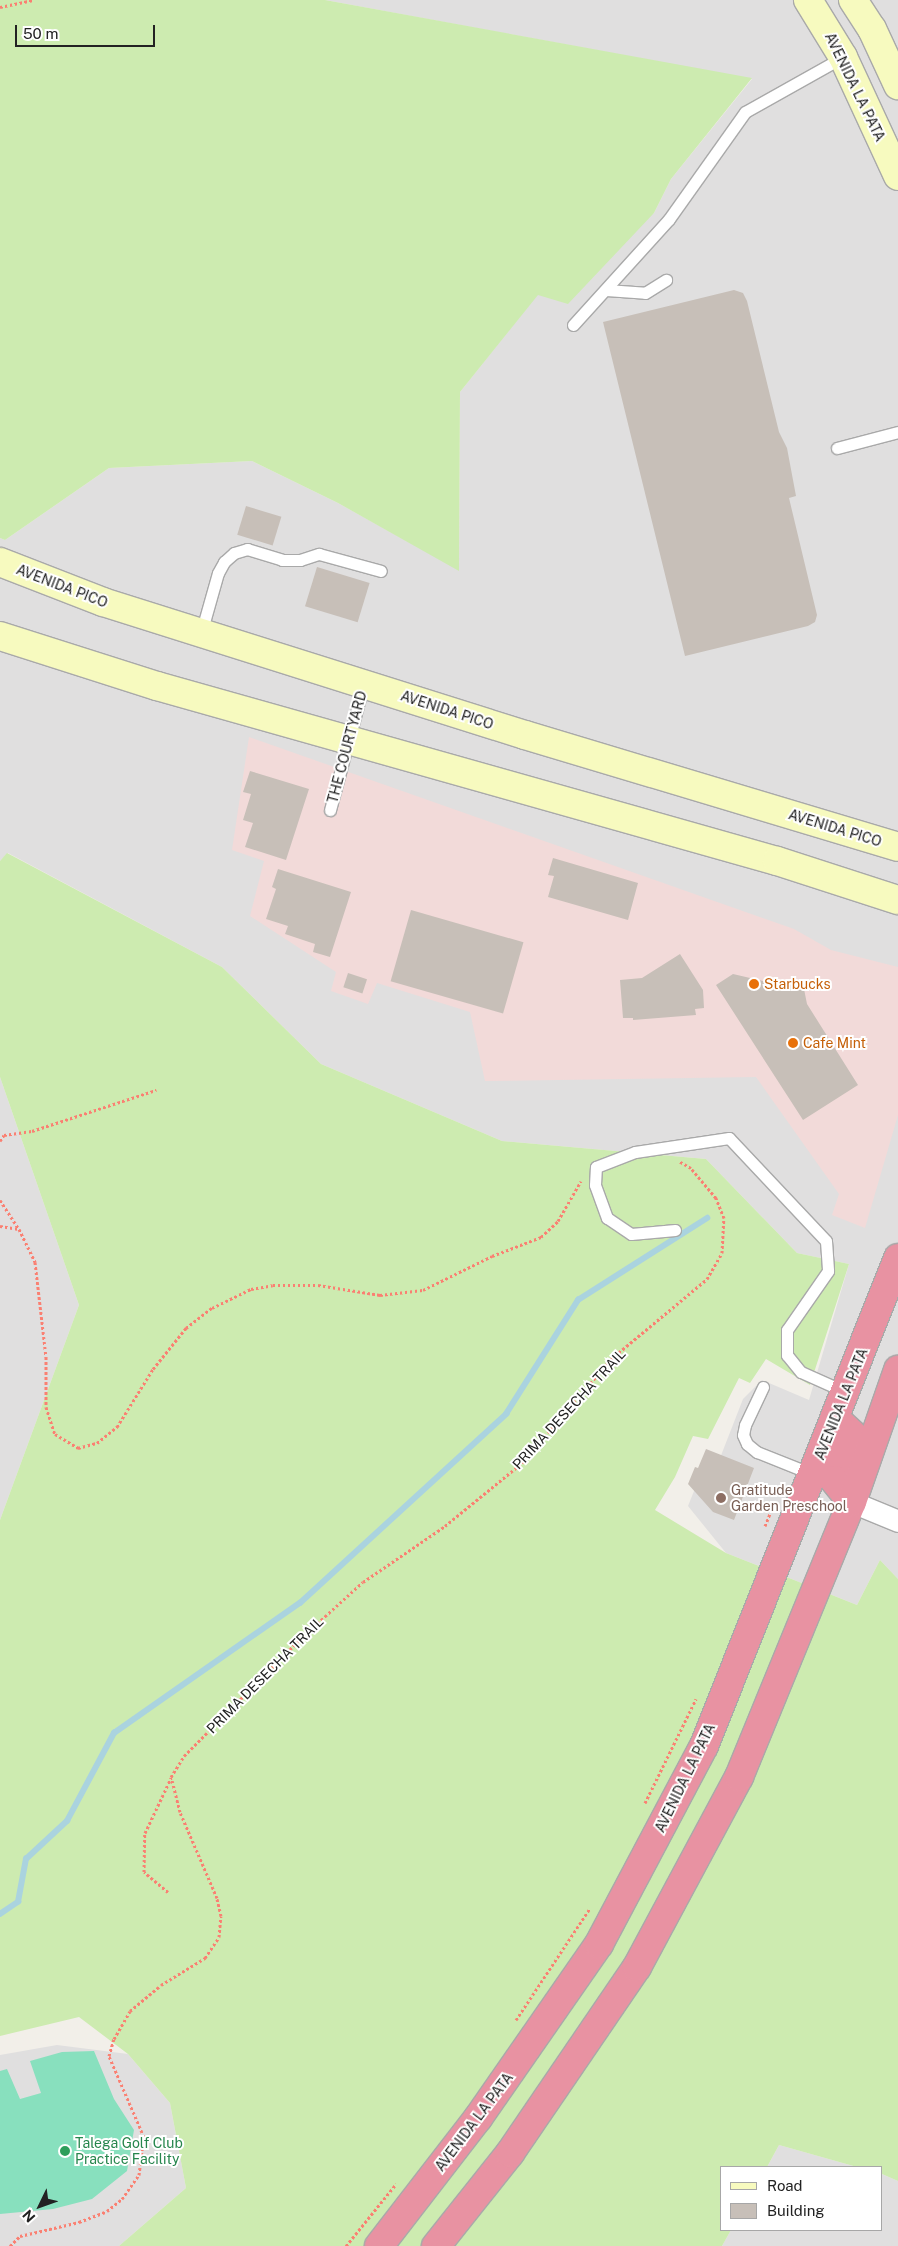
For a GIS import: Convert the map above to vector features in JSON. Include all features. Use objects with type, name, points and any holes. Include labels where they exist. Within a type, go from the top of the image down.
[{"type":"highway","name":"AVENIDA LA PATA","points":[[379,2246],[478,2118],[599,1944],[704,1746],[836,1419],[898,1258]]},
{"type":"highway","points":[[436,2246],[510,2152],[638,1967],[738,1778],[852,1502],[898,1370]]},
{"type":"highway","points":[[836,1419],[852,1434],[834,1480],[852,1502]]},
{"type":"main road","name":"AVENIDA LA PATA","points":[[808,0],[843,57],[898,176]]},
{"type":"main road","points":[[853,0],[872,29],[898,85]]},
{"type":"main road","name":"AVENIDA PICO","points":[[0,562],[103,602],[200,633],[364,683],[524,735],[744,799],[898,848]]},
{"type":"main road","points":[[0,636],[157,686],[777,861],[898,900]]},
{"type":"street","points":[[852,1502],[898,1521]]},
{"type":"lane","points":[[573,325],[670,219],[745,112],[843,57]]},
{"type":"lane","points":[[606,290],[645,293],[666,280]]},
{"type":"lane","points":[[837,448],[898,432]]},
{"type":"lane","points":[[200,633],[218,573],[224,562],[234,553],[247,549],[282,560],[300,560],[319,554],[381,571]]},
{"type":"lane","name":"THE COURTYARD","points":[[330,810],[364,683]]},
{"type":"lane","points":[[675,1230],[631,1234],[608,1218],[595,1185],[596,1167],[635,1152],[729,1138],[826,1241],[828,1271],[787,1330],[787,1355],[801,1372],[846,1392]]},
{"type":"lane","points":[[763,1387],[745,1425],[743,1435],[747,1444],[757,1452],[814,1474]]},
{"type":"path","points":[[0,7],[33,0]]},
{"type":"path","points":[[0,1141],[4,1136],[32,1132],[156,1090]]},
{"type":"path","name":"PRIMA DESECHA TRAIL","points":[[168,1892],[144,1872],[145,1833],[184,1756],[299,1640],[363,1582],[445,1526],[522,1463],[612,1359],[707,1279],[722,1253],[724,1218],[716,1198],[691,1168],[672,1157]]},
{"type":"path","points":[[0,1200],[19,1229],[34,1262],[46,1357],[46,1407],[54,1434],[78,1448],[98,1444],[117,1427],[153,1369],[186,1328],[212,1308],[251,1289],[273,1285],[318,1285],[380,1294],[423,1290],[492,1256],[541,1237],[558,1221],[579,1182],[596,1167]]},
{"type":"path","points":[[0,1226],[19,1229]]},
{"type":"path","points":[[764,1529],[773,1508]]},
{"type":"path","points":[[645,1804],[700,1690]]},
{"type":"path","points":[[10,2246],[20,2236],[78,2222],[107,2211],[122,2199],[139,2175],[144,2137],[109,2056],[114,2039],[130,2012],[161,1985],[205,1958],[219,1937],[222,1916],[217,1898],[180,1812],[172,1777]]},
{"type":"path","points":[[513,2024],[595,1900]]},
{"type":"path","points":[[346,2246],[401,2178]]},
{"type":"shaded area","points":[[325,0],[898,0],[898,1579],[880,1560],[857,1605],[726,1553],[688,1506],[704,1466],[720,1458],[743,1399],[762,1380],[809,1400],[849,1264],[797,1253],[706,1159],[502,1141],[321,1064],[222,967],[8,853],[0,861],[0,538],[5,540],[109,468],[252,461],[338,503],[459,570],[460,392],[538,294],[654,213],[671,179],[752,79]]},
{"type":"shaded area","points":[[249,737],[794,929],[831,950],[898,967],[898,1115],[865,1228],[832,1215],[839,1194],[756,1077],[485,1081],[470,1012],[377,983],[368,1004],[331,991],[336,972],[250,916],[264,861],[232,850]]},
{"type":"shaded area","points":[[0,1077],[79,1305],[0,1520]]},
{"type":"shaded area","points":[[57,2045],[128,2054],[170,2103],[186,2188],[119,2246],[0,2246],[0,2055]]},
{"type":"shaded area","points":[[779,2145],[853,2166],[768,2166]]},
{"type":"shaded area","points":[[883,2174],[898,2181],[898,2246],[722,2246],[730,2231],[883,2231]]},
{"type":"green space","points":[[0,0],[325,0],[752,78],[671,179],[654,213],[568,304],[538,295],[460,392],[459,571],[338,503],[252,461],[109,468],[5,540],[0,538]]},
{"type":"green space","points":[[7,853],[222,967],[321,1064],[502,1141],[706,1159],[797,1253],[849,1264],[810,1385],[766,1359],[750,1383],[739,1378],[708,1439],[693,1436],[675,1477],[655,1510],[726,1553],[857,1605],[880,1560],[898,1579],[898,2181],[883,2174],[883,2166],[853,2166],[779,2145],[768,2166],[720,2166],[720,2231],[730,2231],[722,2246],[119,2246],[186,2188],[170,2103],[128,2054],[79,2017],[0,2036],[0,1520],[79,1305],[0,1077],[0,861]]},
{"type":"green space","name":"Talega Golf Club Practice Facility","points":[[94,2051],[114,2099],[134,2130],[127,2171],[92,2199],[53,2209],[0,2214],[0,2071],[7,2069],[20,2099],[41,2093],[30,2061],[62,2052]]},
{"type":"building","points":[[734,290],[743,293],[747,301],[779,432],[787,448],[796,496],[789,498],[817,615],[815,622],[808,626],[685,656],[603,322]]},
{"type":"building","points":[[246,506],[281,517],[273,546],[237,535]]},
{"type":"building","points":[[317,567],[370,583],[358,622],[305,606]]},
{"type":"building","points":[[250,771],[309,789],[286,860],[245,847],[253,823],[243,820],[251,794],[243,792]]},
{"type":"building","points":[[553,858],[638,883],[628,920],[548,897],[554,876],[548,875]]},
{"type":"building","points":[[278,869],[351,892],[330,957],[313,952],[315,944],[285,934],[288,926],[266,919],[276,889],[272,887]]},
{"type":"building","points":[[411,910],[523,942],[503,1013],[391,981]]},
{"type":"building","points":[[680,954],[703,990],[704,1008],[695,1009],[696,1015],[633,1020],[633,1018],[623,1018],[620,980],[642,978]]},
{"type":"building","points":[[348,973],[367,979],[362,993],[343,987]]},
{"type":"building","name":"Cafe Mint","points":[[733,974],[785,986],[793,984],[804,989],[807,1004],[858,1085],[803,1120],[716,985]]},
{"type":"building","name":"Gratitude Garden Preschool","points":[[706,1449],[754,1468],[734,1520],[713,1512],[688,1484],[695,1467],[698,1468]]},
{"type":"waterway","points":[[0,1914],[18,1902],[26,1859],[67,1821],[114,1733],[300,1603],[506,1414],[578,1300],[707,1218]]},
{"type":"place","name":"Starbucks","points":[[754,984]]},
{"type":"place","name":"Cafe Mint","points":[[793,1043]]},
{"type":"place","name":"Gratitude Garden Preschool","points":[[721,1498]]},
{"type":"place","name":"Talega Golf Club Practice Facility","points":[[65,2151]]}]
